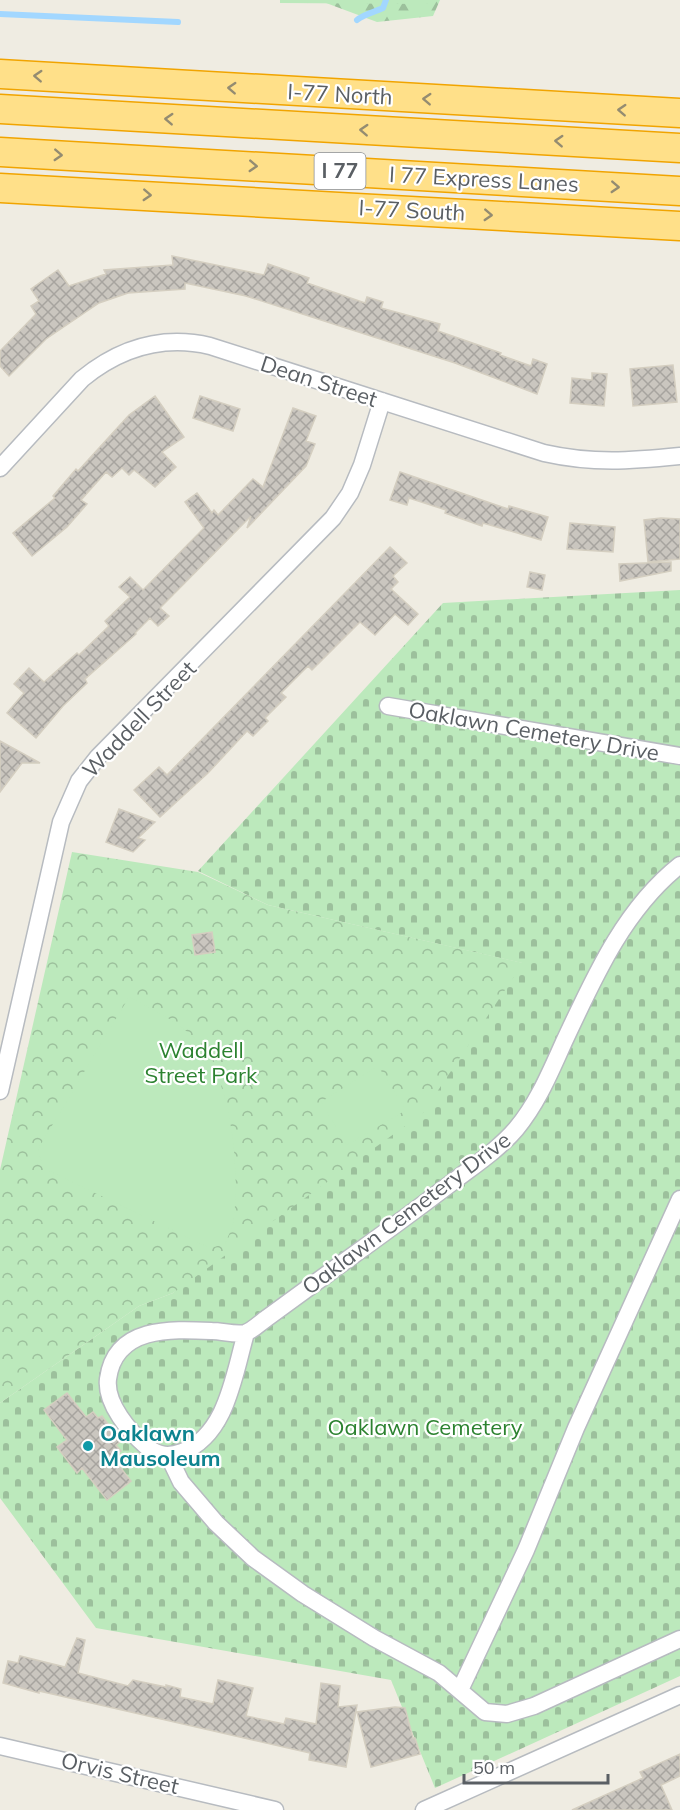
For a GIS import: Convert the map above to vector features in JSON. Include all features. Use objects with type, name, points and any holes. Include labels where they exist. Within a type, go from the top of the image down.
[{"type":"highway","name":"I-77 North","points":[[0,74],[680,113]]},
{"type":"highway","name":"I 77 Express Lanes","points":[[0,109],[680,148]]},
{"type":"highway","name":"I 77 Express Lanes","points":[[0,152],[680,191]]},
{"type":"highway","name":"I-77 South","points":[[0,188],[680,226]]},
{"type":"street","name":"Dean Street","points":[[0,468],[93,370],[132,349],[171,341],[210,346],[544,453],[621,462],[680,456]]},
{"type":"street","name":"Waddell Street","points":[[0,1091],[61,822],[72,794],[98,757],[333,518],[350,493],[362,465],[382,401]]},
{"type":"street","name":"Oaklawn Cemetery Drive","points":[[388,706],[680,756]]},
{"type":"street","name":"Oaklawn Cemetery Drive","points":[[246,1333],[432,1198],[516,1130],[543,1089],[612,945],[638,908],[680,865]]},
{"type":"street","points":[[459,1690],[526,1551],[581,1417],[680,1199]]},
{"type":"street","points":[[173,1330],[246,1333],[223,1409],[210,1432],[189,1449],[169,1457],[153,1451],[137,1438],[113,1404],[108,1381],[114,1359],[124,1344],[143,1335],[173,1330]]},
{"type":"street","points":[[169,1457],[181,1482],[195,1499],[216,1523],[253,1558],[303,1594],[374,1638],[439,1673],[484,1712],[507,1714],[534,1706],[680,1640]]},
{"type":"street","points":[[424,1810],[680,1695]]},
{"type":"street","name":"Orvis Street","points":[[0,1746],[275,1810]]},
{"type":"green space","points":[[280,0],[429,0],[427,4],[280,3]]},
{"type":"green space","points":[[318,0],[440,0],[433,16],[377,22]]},
{"type":"green space","name":"Oaklawn Cemetery","points":[[680,590],[680,1676],[435,1788],[391,1680],[96,1628],[0,1498],[0,1403],[139,1306],[173,1293],[522,963],[268,905],[198,871],[443,603]]},
{"type":"green space","name":"Waddell Street Park","points":[[72,852],[198,872],[268,905],[523,963],[423,1113],[173,1293],[139,1306],[0,1403],[0,1170]]},
{"type":"green space","points":[[129,997],[182,1027],[200,1043],[211,1058],[226,1104],[235,1161],[234,1218],[225,1244],[210,1248],[43,1168],[38,1149]]},
{"type":"green space","points":[[378,1066],[406,1110],[347,1145],[321,1102]]},
{"type":"building","points":[[172,256],[264,275],[268,264],[309,278],[307,283],[365,303],[367,297],[383,302],[381,308],[440,324],[438,331],[501,353],[500,355],[531,366],[533,359],[547,364],[537,394],[455,363],[246,296],[185,283],[185,289],[128,293],[99,303],[46,339],[9,376],[0,366],[0,351],[36,314],[31,306],[39,301],[31,289],[58,270],[69,286],[106,274],[104,270],[173,265]]},
{"type":"building","points":[[673,365],[677,402],[633,406],[630,369]]},
{"type":"building","points":[[592,373],[607,374],[604,406],[570,403],[572,378],[592,380]]},
{"type":"building","points":[[155,396],[184,437],[162,452],[176,467],[155,487],[134,470],[129,475],[122,468],[112,477],[106,472],[81,500],[87,504],[67,527],[32,556],[13,533],[55,498],[53,496],[76,469],[78,471],[129,415]]},
{"type":"building","points":[[200,396],[240,409],[233,431],[193,418]]},
{"type":"building","points":[[293,408],[316,416],[306,441],[315,444],[306,466],[247,528],[251,516],[160,608],[169,616],[158,626],[150,618],[136,634],[85,679],[87,683],[63,706],[36,738],[7,713],[24,693],[14,684],[29,668],[44,682],[77,653],[79,655],[109,626],[105,621],[130,597],[119,587],[130,577],[143,590],[204,528],[185,502],[197,493],[212,513],[214,510],[218,515],[253,479],[263,487]]},
{"type":"building","points":[[400,472],[508,509],[509,506],[548,517],[541,540],[483,523],[482,526],[445,513],[446,510],[409,498],[407,505],[390,500]]},
{"type":"building","points":[[680,519],[680,559],[648,562],[644,520]]},
{"type":"building","points":[[570,523],[615,527],[613,552],[567,549]]},
{"type":"building","points":[[390,547],[407,563],[393,576],[398,582],[391,589],[418,614],[408,625],[395,614],[375,635],[360,622],[312,670],[308,666],[281,693],[286,697],[265,718],[268,721],[253,736],[247,731],[208,773],[160,817],[134,790],[159,767],[167,775]]},
{"type":"building","points":[[671,562],[671,571],[620,581],[619,564]]},
{"type":"building","points":[[530,572],[545,575],[542,590],[527,587]]},
{"type":"building","points":[[0,741],[40,763],[22,763],[0,792]]},
{"type":"building","points":[[119,809],[155,822],[138,838],[145,840],[133,852],[106,842]]},
{"type":"building","points":[[212,932],[215,952],[195,955],[192,935]]},
{"type":"building","name":"Oaklawn Mausoleum","points":[[67,1393],[86,1417],[93,1412],[98,1418],[102,1416],[121,1441],[116,1445],[121,1451],[113,1458],[131,1481],[107,1500],[82,1468],[77,1473],[57,1447],[67,1440],[44,1410]]},
{"type":"building","points":[[77,1638],[85,1640],[78,1673],[128,1686],[133,1680],[166,1687],[166,1685],[181,1689],[180,1697],[213,1704],[218,1680],[253,1688],[246,1716],[284,1724],[286,1718],[316,1724],[321,1683],[340,1686],[338,1707],[357,1705],[346,1767],[309,1760],[310,1753],[3,1683],[8,1661],[18,1663],[20,1656],[65,1667]]},
{"type":"building","points":[[395,1707],[405,1708],[420,1754],[371,1767],[357,1712]]},
{"type":"building","points":[[680,1754],[680,1776],[661,1785],[672,1810],[572,1810],[643,1778],[640,1772]]},
{"type":"waterway","points":[[357,20],[383,8],[386,0]]},
{"type":"waterway","points":[[0,14],[178,22]]},
{"type":"place","name":"Oaklawn Mausoleum","points":[[88,1446]]}]
